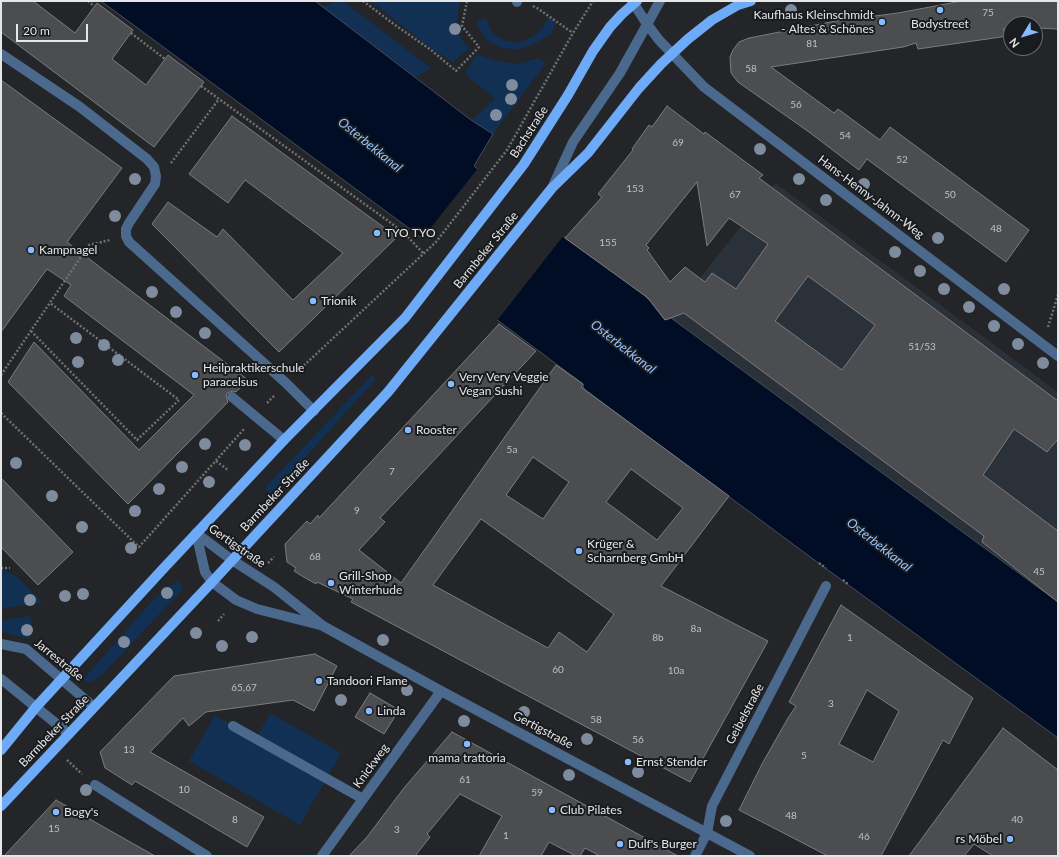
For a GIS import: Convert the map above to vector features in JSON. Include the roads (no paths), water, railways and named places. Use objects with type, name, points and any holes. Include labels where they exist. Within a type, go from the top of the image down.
[{"type":"main road","points":[[552,188],[588,153],[639,88],[672,54],[712,20],[751,1]]},
{"type":"main road","name":"Bachstraße","points":[[441,271],[524,164],[568,95],[593,51],[616,19],[634,2]]},
{"type":"main road","name":"Barmbeker Straße","points":[[1,806],[70,734],[388,392],[552,188]]},
{"type":"main road","name":"Barmbeker Straße","points":[[1,750],[36,707],[196,533],[284,440],[405,318],[441,271]]},
{"type":"street","points":[[552,188],[573,142],[620,72],[660,1]]},
{"type":"street","name":"Hans-Henny-Jahnn-Weg","points":[[634,2],[647,24],[672,54],[704,87],[1058,356]]},
{"type":"street","points":[[1,54],[80,108],[147,159],[154,167],[156,176],[155,184],[126,229],[126,236],[129,242],[286,383],[314,411]]},
{"type":"street","points":[[232,397],[284,440]]},
{"type":"street","name":"Gertigstraße","points":[[196,533],[232,560],[274,587],[323,626],[441,691],[750,856]]},
{"type":"street","name":"Gertigstraße","points":[[196,533],[206,572],[212,582],[236,600],[257,609],[323,626]]},
{"type":"street","name":"Geibelstraße","points":[[694,856],[707,833],[712,806],[826,586]]},
{"type":"street","name":"Jarrestraße","points":[[1,644],[26,649],[94,707]]},
{"type":"street","points":[[1,679],[70,734]]},
{"type":"street","name":"Knickweg","points":[[322,856],[441,691]]},
{"type":"street","points":[[233,726],[363,799]]},
{"type":"street","points":[[95,785],[207,856]]},
{"type":"water","name":"Osterbekkanal","points":[[101,1],[315,1],[471,120],[493,134],[474,166],[565,238],[640,291],[665,320],[671,318],[1058,602],[1058,738],[584,389],[583,384],[496,319],[505,305],[414,232]]},
{"type":"place","name":"Bodystreet","points":[[940,10]]},
{"type":"place","name":"Kaufhaus Kleinschmidt - Altes & Schönes","points":[[882,22]]},
{"type":"place","name":"TYO TYO","points":[[377,233]]},
{"type":"place","name":"Kampnagel","points":[[31,250]]},
{"type":"place","name":"Trionik","points":[[313,301]]},
{"type":"place","name":"Heilpraktikerschule paracelsus","points":[[195,375]]},
{"type":"place","name":"Very Very Veggie Vegan Sushi","points":[[451,384]]},
{"type":"place","name":"Rooster","points":[[408,430]]},
{"type":"place","name":"Krüger & Scharnberg GmbH","points":[[579,551]]},
{"type":"place","name":"Grill-Shop Winterhude","points":[[331,583]]},
{"type":"place","name":"Tandoori Flame","points":[[319,681]]},
{"type":"place","name":"Linda","points":[[369,711]]},
{"type":"place","name":"mama trattoria","points":[[467,744]]},
{"type":"place","name":"Ernst Stender","points":[[628,762]]},
{"type":"place","name":"Club Pilates","points":[[552,810]]},
{"type":"place","name":"Bogy's","points":[[56,812]]},
{"type":"place","name":"rs Möbel","points":[[1010,839]]},
{"type":"place","name":"Dulf's Burger","points":[[620,844]]}]
